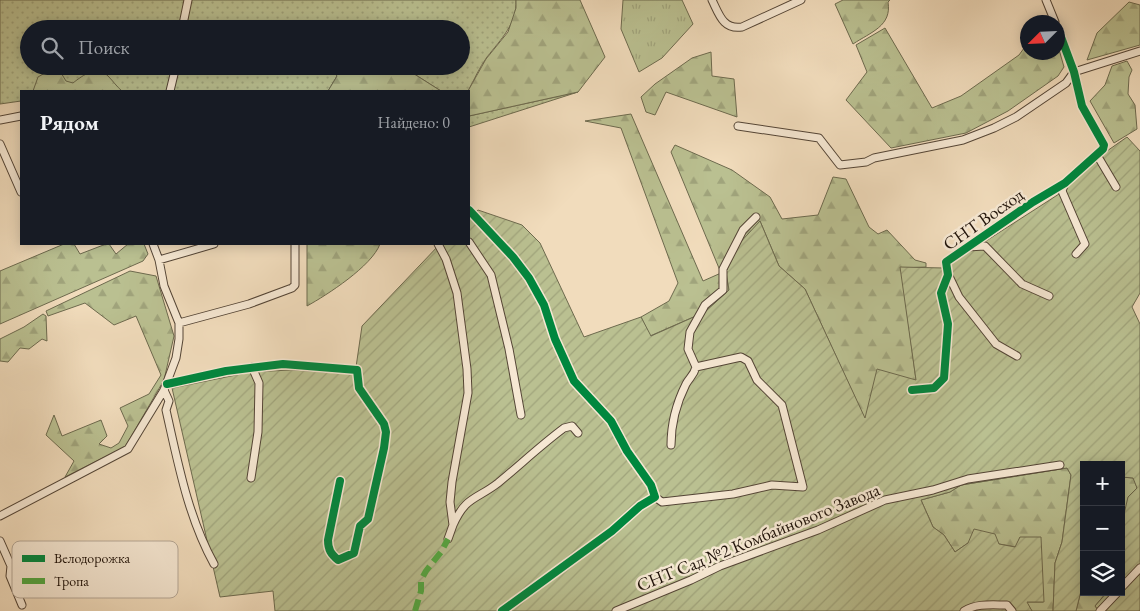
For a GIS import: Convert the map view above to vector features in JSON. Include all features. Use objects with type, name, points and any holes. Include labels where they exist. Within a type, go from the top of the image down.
[{"type":"street","points":[[184,20],[188,0]]},
{"type":"street","points":[[712,0],[725,23],[730,27],[742,27],[801,0]]},
{"type":"street","points":[[1046,0],[1052,15]]},
{"type":"street","points":[[1065,48],[1074,72],[1082,106],[1104,146],[1097,156],[1116,187]]},
{"type":"street","points":[[738,126],[819,138],[840,164],[866,162],[874,158],[962,140],[994,128],[1016,117],[1066,83],[1074,72],[1140,51]]},
{"type":"street","points":[[170,90],[174,75]]},
{"type":"street","points":[[0,120],[20,116]]},
{"type":"street","points":[[0,144],[20,190]]},
{"type":"street","name":"СНТ Восход","points":[[1017,356],[996,344],[959,297],[948,275],[946,262],[1033,202],[1065,184],[1097,156]]},
{"type":"street","points":[[1065,184],[1062,191],[1085,244],[1076,254]]},
{"type":"street","points":[[470,211],[513,257],[529,278],[544,305],[555,339],[574,381],[611,421],[627,451],[651,485],[656,498],[640,506],[612,531],[502,611]]},
{"type":"street","points":[[671,445],[674,410],[688,381],[694,375],[696,367],[691,360],[688,349],[690,332],[705,305],[723,290],[723,269],[743,230],[756,217]]},
{"type":"street","points":[[470,244],[491,275],[509,349],[521,415]]},
{"type":"street","points":[[0,516],[128,449],[165,388],[176,358],[179,323],[164,286],[159,260],[153,245]]},
{"type":"street","points":[[159,260],[211,245]]},
{"type":"street","points":[[179,323],[249,304],[292,288],[295,285],[295,245]]},
{"type":"street","points":[[439,245],[446,259],[457,293],[467,369],[468,393],[466,416],[452,482],[450,502],[453,524]]},
{"type":"street","name":"СНТ Восход","points":[[967,247],[985,246],[1022,284],[1049,296]]},
{"type":"street","name":"СНТ Восход","points":[[912,390],[934,388],[944,378],[948,324],[941,293],[948,275]]},
{"type":"street","name":"СНТ Сад №2 Комбайнового Завода","points":[[656,498],[662,502],[733,494],[772,485],[803,486],[782,405],[756,380],[748,361],[741,357],[696,367]]},
{"type":"street","points":[[165,388],[252,367],[283,364],[357,370],[359,388],[384,424],[386,432],[368,519],[360,526],[354,554],[338,560],[331,554],[328,540],[340,481]]},
{"type":"street","points":[[251,478],[258,432],[259,383],[252,367]]},
{"type":"street","points":[[165,388],[169,401],[166,410],[183,486],[214,564]]},
{"type":"street","points":[[448,539],[459,511],[470,500],[496,484],[564,428],[572,426],[578,433]]},
{"type":"street","name":"СНТ Сад №2 Комбайнового Завода","points":[[616,611],[720,566],[818,530],[885,500],[933,490],[968,479],[1060,465]]},
{"type":"street","points":[[0,541],[12,566],[10,576],[12,581]]},
{"type":"street","points":[[1125,584],[1140,568]]},
{"type":"street","points":[[1100,611],[1114,596]]},
{"type":"street","points":[[19,598],[22,605]]},
{"type":"street","points":[[964,611],[973,606],[998,605],[1007,606],[1012,611]]},
{"type":"green space","points":[[0,0],[516,0],[516,9],[511,24],[484,61],[469,90],[439,90],[416,75],[470,75],[470,20],[20,20],[20,75],[337,76],[329,90],[20,90],[20,101],[0,104]]},
{"type":"green space","points":[[516,0],[580,0],[605,57],[578,92],[470,116],[469,90],[486,59],[508,32],[516,8]]},
{"type":"green space","points":[[623,0],[682,0],[693,24],[662,58],[639,72],[621,29]]},
{"type":"green space","points":[[843,0],[890,0],[888,2],[887,17],[879,28],[853,44],[835,4]]},
{"type":"green space","points":[[1129,2],[1140,5],[1140,45],[1087,60],[1097,33]]},
{"type":"green space","points":[[885,28],[932,108],[961,96],[1020,54],[1020,60],[1062,60],[1064,67],[1058,76],[1008,111],[966,133],[891,148],[846,100],[867,72],[856,45]]},
{"type":"green space","points":[[711,52],[712,76],[734,79],[737,117],[666,92],[655,115],[646,112],[641,97],[655,84],[692,58]]},
{"type":"green space","points":[[1127,61],[1132,70],[1129,77],[1128,94],[1135,105],[1137,129],[1114,143],[1090,101],[1105,85],[1112,66]]},
{"type":"green space","points":[[41,75],[62,75],[66,81],[73,83],[85,75],[107,75],[121,90],[33,90],[38,77]]},
{"type":"green space","points":[[416,75],[439,90],[329,90],[337,76]]},
{"type":"green space","points":[[578,92],[470,127],[470,116]]},
{"type":"green space","points":[[631,114],[703,281],[721,273],[671,152],[675,145],[732,170],[770,197],[782,219],[818,215],[833,177],[846,179],[869,227],[878,234],[887,230],[915,260],[926,263],[926,267],[901,268],[916,380],[865,419],[805,289],[779,266],[760,221],[726,272],[729,290],[705,312],[650,336],[641,317],[669,301],[678,283],[621,128],[585,121]]},
{"type":"green space","points":[[1127,137],[1140,151],[1140,293],[1132,307],[1140,324],[1140,611],[1099,611],[1095,606],[1104,596],[1125,596],[1125,510],[1128,497],[1137,488],[1133,478],[1125,477],[1125,461],[1080,461],[1080,595],[1076,611],[1053,611],[1055,563],[1062,542],[1071,475],[1067,468],[961,485],[950,492],[921,500],[933,527],[944,535],[955,552],[968,543],[974,529],[995,534],[999,544],[1015,547],[1020,537],[1041,537],[1044,602],[1027,602],[1032,611],[275,611],[273,591],[220,597],[172,388],[251,372],[291,370],[355,374],[362,326],[439,245],[470,245],[470,217],[478,210],[522,225],[540,243],[584,337],[641,317],[651,336],[705,312],[729,290],[726,272],[736,247],[760,221],[779,266],[805,289],[865,418],[877,369],[916,380],[900,267],[944,268],[1059,194],[1107,151]]},
{"type":"green space","points":[[62,245],[75,245],[80,254],[103,245],[110,245],[116,254],[127,245],[144,245],[148,254],[143,261],[0,324],[0,271]]},
{"type":"green space","points":[[307,245],[379,245],[375,253],[359,270],[326,295],[307,306]]},
{"type":"green space","points":[[130,271],[156,276],[174,336],[164,380],[125,447],[65,477],[74,461],[46,435],[54,415],[62,436],[101,420],[107,436],[99,444],[111,448],[119,443],[128,426],[120,408],[149,394],[161,375],[136,316],[114,325],[85,303],[48,316],[46,311]]},
{"type":"green space","points":[[43,314],[46,316],[47,341],[42,339],[29,349],[20,348],[8,362],[0,361],[0,339],[24,327]]},
{"type":"green space","points":[[1067,468],[1071,475],[1062,542],[1055,563],[1053,611],[1032,611],[1026,602],[1043,602],[1020,537],[1016,547],[999,544],[968,543],[955,552],[944,535],[933,527],[921,500],[950,492],[961,485]]},
{"type":"green space","points":[[1125,477],[1134,478],[1137,488],[1125,517]]},
{"type":"green space","points":[[1080,595],[1104,596],[1095,606],[1099,611],[1076,611]]},
{"type":"marked path","points":[[415,611],[421,591],[421,580],[448,539]]},
{"type":"cycle path","points":[[912,390],[934,388],[944,378],[948,324],[941,293],[948,275],[946,262],[1033,202],[1065,183],[1103,149],[1104,145],[1082,106],[1074,72],[1065,48]]},
{"type":"cycle path","points":[[470,211],[513,257],[529,278],[544,305],[555,339],[574,381],[611,421],[627,451],[651,485],[655,497],[640,506],[612,531],[502,611]]},
{"type":"cycle path","points":[[167,384],[226,371],[283,364],[357,370],[359,388],[384,424],[386,432],[368,519],[360,526],[354,553],[338,560],[330,552],[328,540],[340,481]]}]
